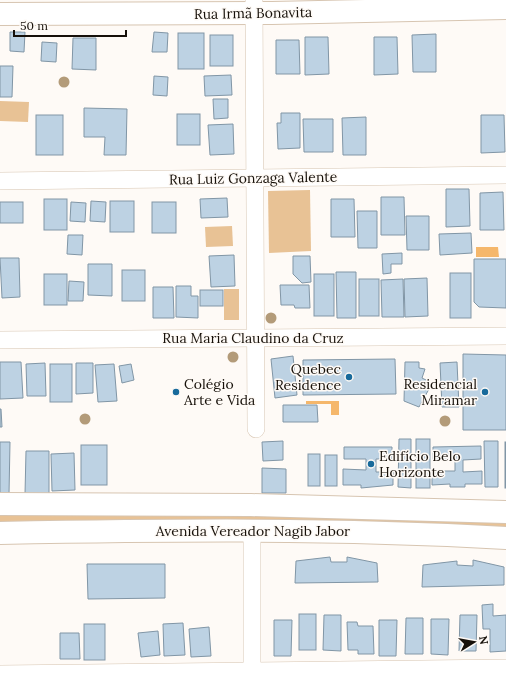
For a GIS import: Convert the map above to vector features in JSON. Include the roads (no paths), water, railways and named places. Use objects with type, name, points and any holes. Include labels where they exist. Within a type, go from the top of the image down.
[{"type":"main road","name":"Rua Irmã Bonavita","points":[[0,14],[254,6],[506,8]]},
{"type":"main road","name":"Avenida Vereador Nagib Jabor","points":[[0,504],[251,505],[500,512]]},
{"type":"main road","points":[[251,505],[252,530]]},
{"type":"main road","points":[[500,512],[500,538]]},
{"type":"main road","name":"Avenida Vereador Nagib Jabor","points":[[0,533],[252,530],[418,533],[500,538]]},
{"type":"street","points":[[254,6],[256,430]]},
{"type":"street","name":"Rua Luiz Gonzaga Valente","points":[[0,181],[506,175]]},
{"type":"street","name":"Rua Maria Claudino da Cruz","points":[[0,340],[506,336]]},
{"type":"street","points":[[252,530],[252,672]]},
{"type":"street","points":[[0,674],[506,668]]},
{"type":"place","name":"Quebec Residence","points":[[349,377]]},
{"type":"place","name":"Colégio Arte e Vida","points":[[176,392]]},
{"type":"place","name":"Residencial Miramar","points":[[485,392]]},
{"type":"place","name":"Edifício Belo Horizonte","points":[[371,464]]}]
